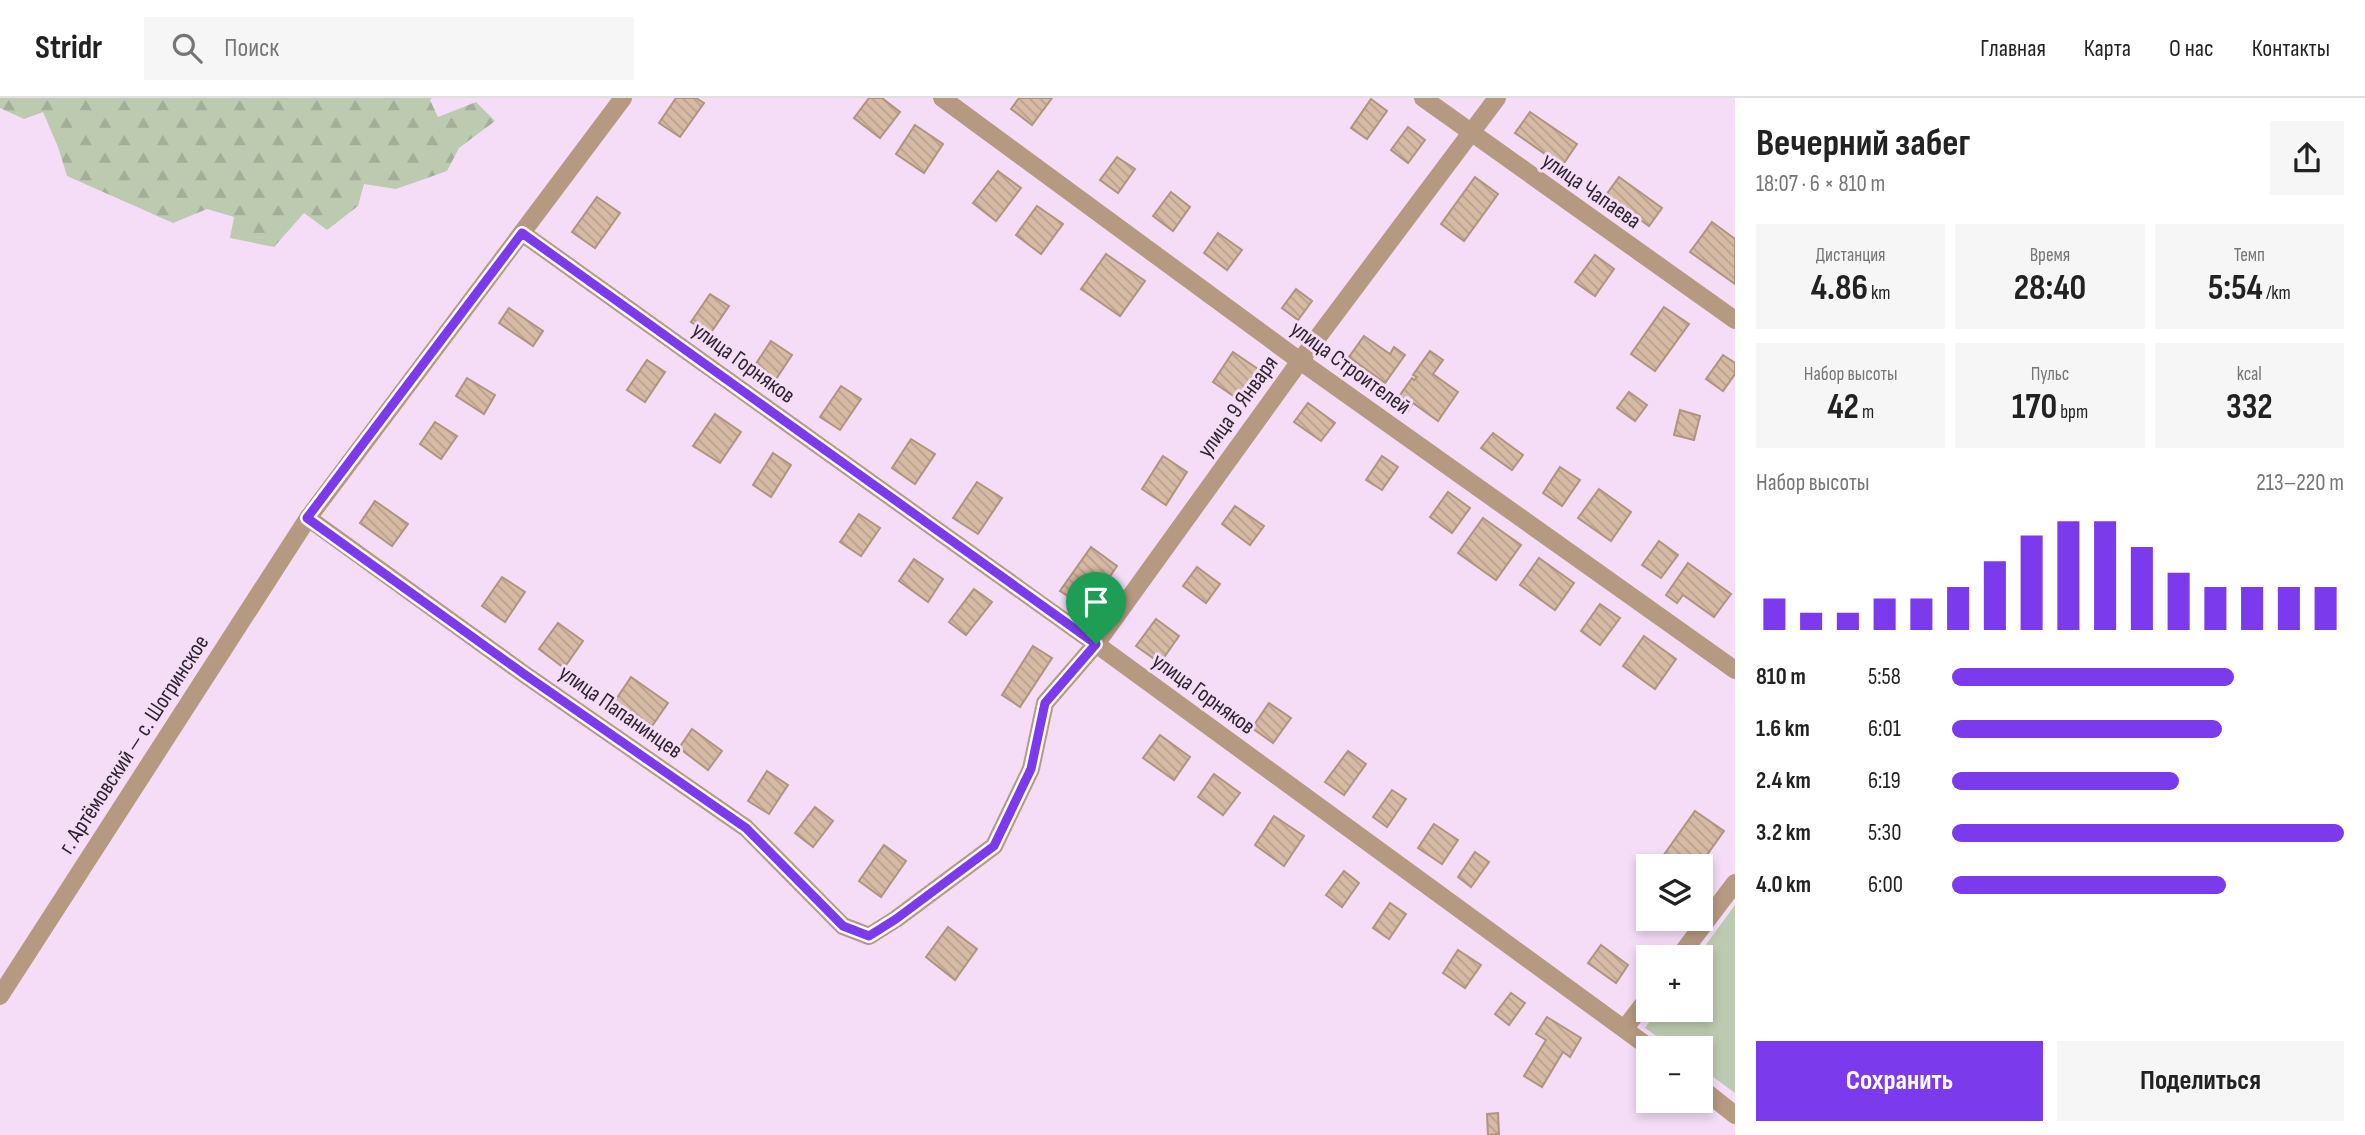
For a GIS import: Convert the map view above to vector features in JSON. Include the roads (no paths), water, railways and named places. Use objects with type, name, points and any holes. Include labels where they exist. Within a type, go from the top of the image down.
[{"type":"street","name":"г. Артёмовский — с. Шогринское","points":[[0,996],[307,518],[623,98]]},
{"type":"street","name":"улица Строителей","points":[[942,98],[1300,361],[1735,670]]},
{"type":"street","name":"улица Чапаева","points":[[1423,98],[1735,320]]},
{"type":"street","name":"улица 9 Января","points":[[896,919],[994,846],[1031,769],[1045,703],[1096,644],[1300,361],[1497,98]]},
{"type":"street","name":"улица Горняков","points":[[522,233],[1096,644],[1636,1037]]},
{"type":"street","name":"улица Папанинцев","points":[[307,518],[746,828],[843,926],[869,936],[896,919]]},
{"type":"street","points":[[1688,945],[1735,883]]},
{"type":"street","points":[[1625,1028],[1636,1014]]},
{"type":"street","points":[[1713,1098],[1735,1115]]}]
